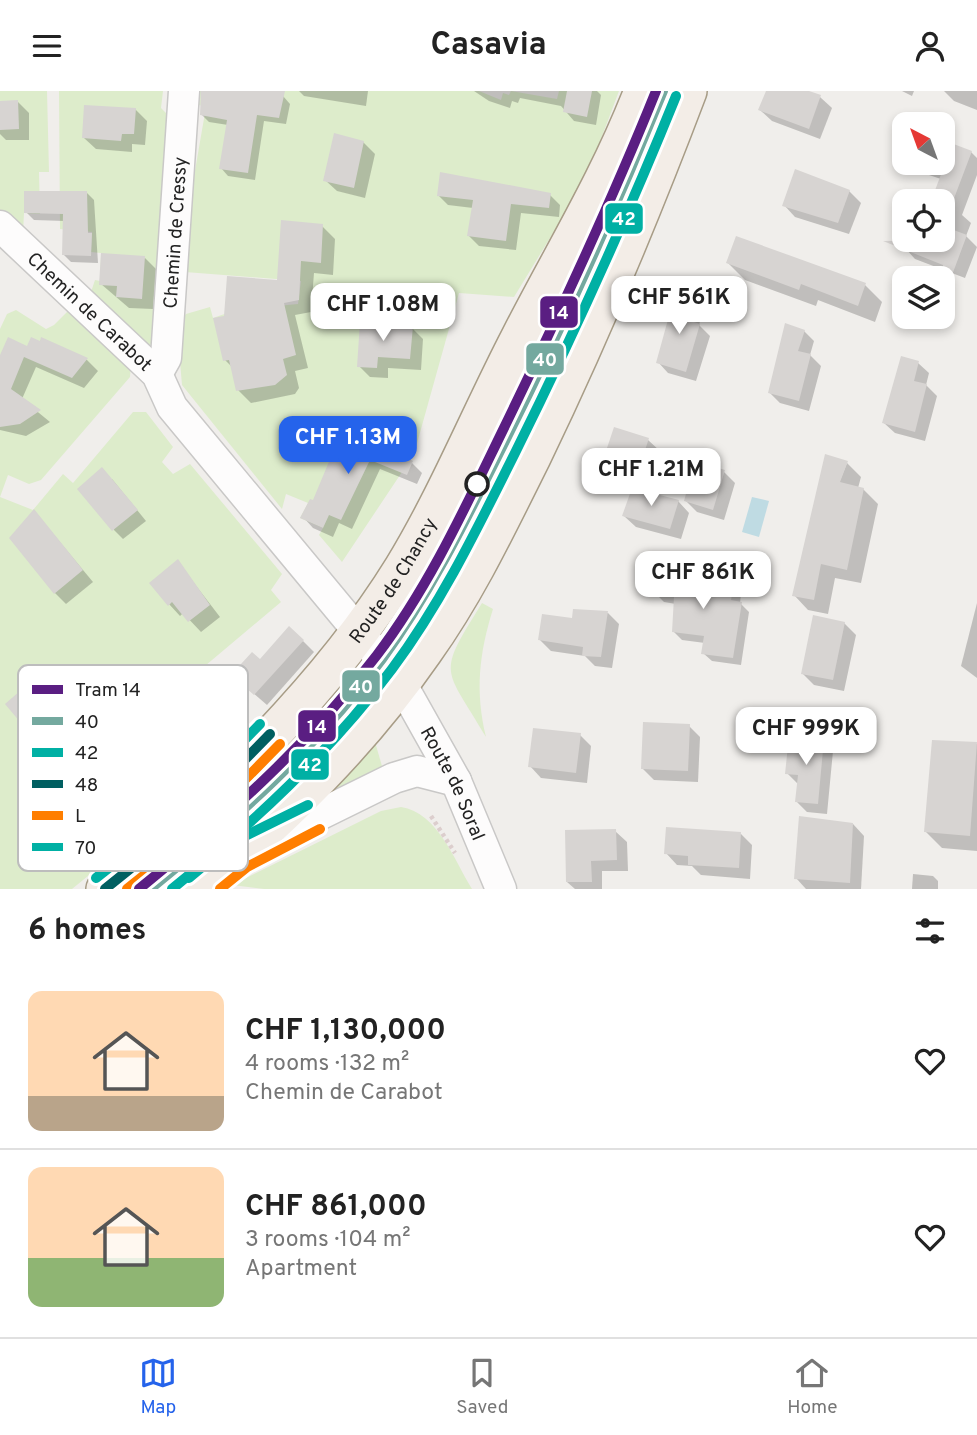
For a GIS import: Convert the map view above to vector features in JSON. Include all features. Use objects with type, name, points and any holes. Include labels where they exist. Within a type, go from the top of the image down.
[{"type":"main road","name":"Route de Chancy","points":[[248,756],[303,698],[360,630],[390,589],[429,523],[519,338],[599,195],[643,91]]},
{"type":"main road","points":[[248,846],[317,780],[392,670],[466,585],[570,377],[620,264],[688,91]]},
{"type":"main road","name":"Route de Chancy","points":[[105,889],[127,871]]},
{"type":"main road","points":[[198,889],[220,871]]},
{"type":"street","name":"Chemin de Cressy","points":[[157,374],[166,358],[184,91]]},
{"type":"street","points":[[248,803],[283,772],[339,713],[392,670],[594,256],[663,91]]},
{"type":"street","name":"Chemin de Carabot","points":[[0,226],[157,374],[172,407],[392,670]]},
{"type":"street","name":"Route de Soral","points":[[392,670],[456,781],[501,889]]},
{"type":"street","points":[[248,851],[394,778],[418,771],[456,781]]},
{"type":"street","points":[[150,889],[170,871]]},
{"type":"path","points":[[431,816],[457,857]]},
{"type":"green space","points":[[0,91],[47,91],[49,172],[39,172],[40,214],[24,213],[23,233],[0,211]]},
{"type":"green space","points":[[59,91],[163,91],[161,108],[171,118],[154,345],[144,344],[90,295],[95,280],[100,281],[101,253],[91,252],[92,232],[60,229]]},
{"type":"green space","points":[[200,91],[479,91],[501,100],[503,93],[509,95],[511,91],[557,99],[559,91],[619,91],[586,179],[514,297],[459,293],[414,454],[342,562],[319,535],[323,528],[300,518],[308,503],[286,494],[282,509],[182,385],[177,326],[186,314],[210,307],[213,318],[236,310],[298,304],[301,281],[185,272],[192,188],[206,107],[199,105]]},
{"type":"green space","points":[[72,307],[131,364],[130,377],[41,480],[29,484],[8,475],[0,497],[0,329],[7,314],[16,310],[46,329],[54,325]]},
{"type":"green space","points":[[133,412],[146,412],[173,447],[162,462],[173,474],[190,464],[282,574],[271,590],[281,602],[206,665],[18,665],[18,871],[94,871],[72,889],[0,889],[0,497],[33,510],[63,474],[73,483]]},
{"type":"green space","points":[[482,603],[493,609],[484,642],[480,673],[480,704],[486,737],[461,696],[451,671],[457,645]]},
{"type":"green space","points":[[373,735],[384,773],[310,809]]},
{"type":"green space","points":[[401,807],[414,811],[435,828],[472,889],[264,889],[232,885],[381,811]]},
{"type":"water","points":[[752,497],[769,501],[759,537],[742,532]]},
{"type":"building","points":[[201,91],[285,91],[279,118],[257,115],[248,173],[219,169],[227,120],[200,115]]},
{"type":"building","points":[[567,91],[592,91],[587,117],[563,112]]},
{"type":"building","points":[[766,91],[809,91],[821,95],[809,129],[758,110]]},
{"type":"building","points":[[18,100],[19,129],[0,130],[0,101]]},
{"type":"building","points":[[84,105],[136,108],[134,134],[122,134],[121,141],[82,138]]},
{"type":"building","points":[[334,133],[364,141],[354,188],[323,181]]},
{"type":"building","points":[[956,145],[972,151],[955,196],[955,189],[936,189],[941,175],[956,175]]},
{"type":"building","points":[[795,169],[850,190],[838,223],[782,206]]},
{"type":"building","points":[[440,172],[551,193],[549,208],[511,204],[506,241],[467,236],[473,200],[437,196]]},
{"type":"building","points":[[24,191],[87,191],[88,233],[92,233],[91,256],[62,255],[63,214],[24,213]]},
{"type":"building","points":[[281,220],[323,224],[321,263],[301,261],[299,300],[284,303],[296,355],[283,359],[287,375],[275,385],[236,391],[229,360],[223,361],[213,318],[224,316],[227,276],[277,280]]},
{"type":"building","points":[[955,230],[967,235],[955,267],[910,252],[955,252]]},
{"type":"building","points":[[736,236],[866,283],[858,306],[801,284],[799,290],[726,263]]},
{"type":"building","points":[[101,253],[145,256],[142,299],[116,297],[117,286],[99,285]]},
{"type":"building","points":[[675,294],[693,299],[688,320],[700,324],[686,372],[656,363]]},
{"type":"building","points":[[360,322],[413,326],[410,359],[378,357],[377,368],[357,367]]},
{"type":"building","points":[[785,323],[805,330],[798,351],[811,354],[799,401],[768,393]]},
{"type":"building","points":[[8,337],[27,346],[31,337],[40,341],[41,337],[88,358],[72,378],[24,357],[11,389],[41,410],[20,424],[0,427],[0,355]]},
{"type":"building","points":[[901,356],[919,361],[914,381],[927,384],[915,432],[882,423]]},
{"type":"building","points":[[614,427],[649,438],[635,481],[600,469]]},
{"type":"building","points":[[343,428],[413,461],[407,475],[370,460],[341,520],[329,515],[323,528],[300,518],[310,499],[313,500]]},
{"type":"building","points":[[825,454],[848,461],[840,482],[864,488],[847,570],[821,564],[814,600],[792,596]]},
{"type":"building","points":[[695,461],[725,470],[713,510],[684,501]]},
{"type":"building","points":[[102,467],[138,510],[112,531],[77,489]]},
{"type":"building","points":[[632,488],[679,500],[670,529],[622,516]]},
{"type":"building","points":[[34,509],[83,570],[54,594],[9,538]]},
{"type":"building","points":[[178,559],[210,605],[188,622],[172,602],[168,606],[149,583]]},
{"type":"building","points":[[657,571],[734,584],[731,600],[742,602],[733,658],[701,654],[704,636],[672,632],[674,597],[654,595]]},
{"type":"building","points":[[573,609],[608,611],[601,657],[582,656],[583,647],[538,640],[542,614],[572,618]]},
{"type":"building","points":[[813,615],[845,622],[833,680],[801,674]]},
{"type":"building","points":[[289,626],[304,640],[254,695],[248,690],[248,665],[240,665],[252,652],[260,659]]},
{"type":"building","points":[[18,693],[18,719],[5,704]]},
{"type":"building","points":[[643,722],[690,724],[688,771],[641,769]]},
{"type":"building","points":[[533,728],[581,733],[576,773],[528,767]]},
{"type":"building","points":[[789,736],[824,739],[818,804],[795,802],[798,775],[785,774]]},
{"type":"building","points":[[932,740],[977,742],[970,836],[924,832]]},
{"type":"building","points":[[799,816],[853,823],[850,883],[794,879]]},
{"type":"building","points":[[666,827],[741,832],[739,868],[688,865],[688,856],[664,854]]},
{"type":"building","points":[[616,829],[617,860],[591,861],[592,882],[566,882],[565,830]]},
{"type":"tram line","name":"14","points":[[248,795],[351,688],[377,655],[429,576],[542,349],[601,221],[656,91]]},
{"type":"tram line","name":"14","points":[[139,889],[160,871]]},
{"type":"transit line","name":"40","points":[[248,805],[302,752],[357,691],[417,607],[476,499],[526,399],[607,224],[663,91]]},
{"type":"transit line","name":"42","points":[[248,824],[317,758],[368,700],[410,644],[443,591],[558,365],[676,96]]},
{"type":"transit line","name":"70","points":[[248,736],[260,724]]},
{"type":"transit line","name":"48","points":[[248,756],[270,734]]},
{"type":"transit line","name":"L","points":[[248,777],[280,744]]},
{"type":"transit line","name":"70","points":[[248,835],[308,805]]},
{"type":"transit line","name":"L","points":[[248,866],[320,829]]},
{"type":"transit line","name":"70","points":[[96,878],[105,871]]},
{"type":"transit line","name":"48","points":[[105,889],[127,871]]},
{"type":"transit line","name":"L","points":[[127,889],[150,871]]},
{"type":"transit line","name":"40","points":[[150,889],[171,871]]},
{"type":"transit line","name":"42","points":[[172,889],[193,871]]},
{"type":"transit line","name":"70","points":[[189,878],[197,871]]},
{"type":"transit line","name":"L","points":[[220,889],[242,871]]}]
